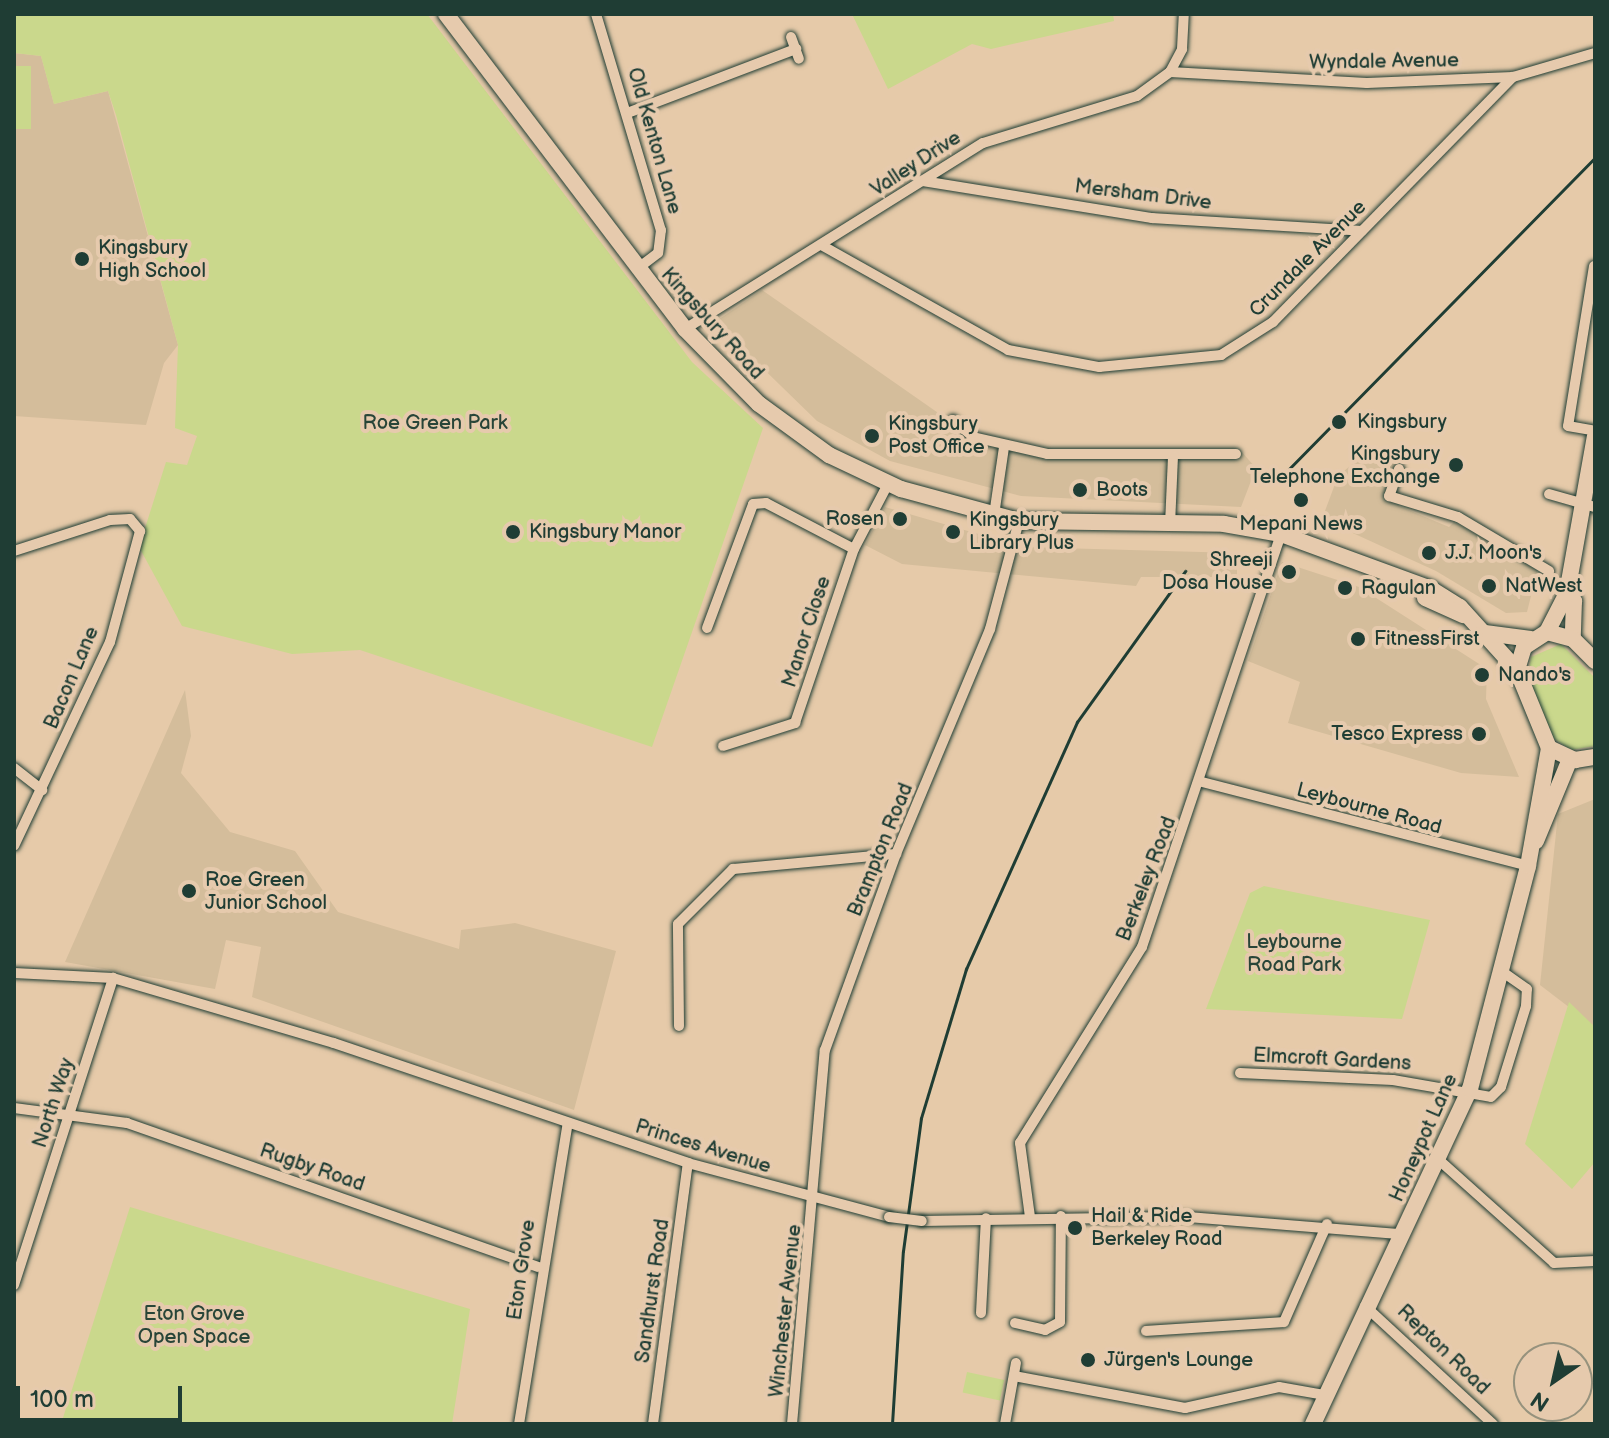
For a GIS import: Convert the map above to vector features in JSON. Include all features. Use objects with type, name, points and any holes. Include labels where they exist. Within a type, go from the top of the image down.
[{"type":"main road","name":"Kingsbury Road","points":[[446,14],[685,329],[784,423],[888,484],[994,515],[1019,521],[1170,525],[1281,534],[1452,602],[1485,633],[1517,670],[1549,748]]},
{"type":"main road","points":[[1547,632],[1567,593],[1588,506],[1595,433]]},
{"type":"main road","points":[[1567,593],[1574,601],[1573,639]]},
{"type":"main road","points":[[1485,633],[1531,639],[1547,632],[1573,639],[1595,661]]},
{"type":"main road","points":[[1517,670],[1531,639]]},
{"type":"main road","points":[[1549,748],[1570,759],[1594,759]]},
{"type":"main road","name":"Honeypot Lane","points":[[1313,1424],[1365,1306],[1439,1160],[1470,1089],[1529,860],[1549,748]]},
{"type":"main road","name":"Honeypot Lane","points":[[1529,860],[1570,759]]},
{"type":"street","name":"Old Kenton Lane","points":[[596,14],[630,112],[662,242],[637,269]]},
{"type":"street","points":[[1170,72],[1182,49],[1184,14]]},
{"type":"street","points":[[630,112],[798,54],[791,37]]},
{"type":"street","name":"Wyndale Avenue","points":[[1170,72],[1367,83],[1513,77],[1595,53]]},
{"type":"street","name":"Valley Drive","points":[[685,329],[823,246],[983,143],[1117,105],[1170,72]]},
{"type":"street","name":"Crundale Avenue","points":[[823,246],[957,328],[1008,350],[1099,367],[1149,367],[1221,355],[1252,341],[1513,77]]},
{"type":"street","name":"Mersham Drive","points":[[923,181],[1152,218],[1362,231]]},
{"type":"street","points":[[1594,266],[1568,426],[1595,433]]},
{"type":"street","points":[[953,420],[973,437],[1004,447],[1173,456],[1236,454]]},
{"type":"street","points":[[994,515],[1004,447]]},
{"type":"street","points":[[1170,525],[1173,456]]},
{"type":"street","points":[[1399,469],[1389,496],[1458,517],[1549,571]]},
{"type":"street","name":"Manor Close","points":[[723,746],[795,723],[854,549],[888,484]]},
{"type":"street","points":[[1549,494],[1588,506]]},
{"type":"street","points":[[707,628],[753,504],[766,503],[854,549]]},
{"type":"street","name":"Bacon Lane","points":[[14,551],[130,519],[140,531],[110,642],[14,846]]},
{"type":"street","name":"Brampton Road","points":[[815,1201],[825,1050],[896,854],[990,629],[1019,521]]},
{"type":"street","name":"Berkeley Road","points":[[1030,1217],[1020,1143],[1140,951],[1202,782],[1281,534]]},
{"type":"street","points":[[14,768],[42,790]]},
{"type":"street","name":"Leybourne Road","points":[[1202,782],[1529,860]]},
{"type":"street","points":[[679,1026],[678,924],[733,869],[896,854]]},
{"type":"street","name":"Elmcroft Gardens","points":[[1240,1073],[1470,1089],[1497,1094],[1526,1006],[1527,989],[1501,971]]},
{"type":"street","name":"Princes Avenue","points":[[14,973],[113,978],[688,1163],[815,1201],[889,1217],[922,1221],[1061,1216],[1327,1224],[1401,1234]]},
{"type":"street","name":"North Way","points":[[14,1285],[19,1256],[70,1114],[113,978]]},
{"type":"street","name":"Rugby Road","points":[[14,1108],[127,1123],[539,1267]]},
{"type":"street","name":"Eton Grove","points":[[519,1424],[539,1267],[568,1123]]},
{"type":"street","points":[[1439,1160],[1554,1263],[1595,1261]]},
{"type":"street","name":"Sandhurst Road","points":[[653,1424],[688,1163]]},
{"type":"street","name":"Winchester Avenue","points":[[792,1424],[815,1201]]},
{"type":"street","points":[[1015,1323],[1045,1330],[1060,1322],[1061,1216]]},
{"type":"street","points":[[981,1313],[986,1218]]},
{"type":"street","points":[[1146,1331],[1284,1322],[1327,1224]]},
{"type":"street","name":"Repton Road","points":[[1365,1306],[1493,1424]]},
{"type":"street","points":[[1005,1424],[1016,1363]]},
{"type":"street","points":[[1014,1376],[1185,1408],[1279,1387],[1325,1395]]},
{"type":"shaded area","name":"Kingsbury High School","points":[[14,53],[41,56],[54,104],[108,91],[178,345],[164,363],[146,425],[14,416]]},
{"type":"shaded area","points":[[762,290],[964,431],[1010,448],[1095,459],[1240,450],[1256,468],[1241,507],[1021,496],[890,461],[817,421],[715,322]]},
{"type":"shaded area","points":[[1368,451],[1406,467],[1393,497],[1399,506],[1449,527],[1454,522],[1538,568],[1527,612],[1506,613],[1436,571],[1322,519],[1338,476]]},
{"type":"shaded area","points":[[885,507],[1023,547],[1237,553],[1237,577],[1141,577],[1136,586],[902,564],[865,545]]},
{"type":"shaded area","points":[[1282,562],[1359,587],[1487,669],[1486,699],[1519,777],[1461,773],[1288,723],[1300,682],[1248,661]]},
{"type":"shaded area","points":[[185,690],[191,736],[181,773],[230,832],[295,851],[338,912],[459,949],[461,930],[515,923],[616,951],[574,1110],[252,997],[261,947],[226,940],[215,989],[65,962]]},
{"type":"shaded area","points":[[1595,799],[1595,1027],[1540,985],[1558,814]]},
{"type":"green space","name":"Roe Green Park","points":[[14,14],[427,14],[692,362],[763,428],[652,747],[360,650],[292,654],[182,626],[139,547],[166,462],[187,465],[197,436],[175,428],[178,345],[116,115],[108,91],[54,104],[41,56],[14,53]]},
{"type":"green space","points":[[852,14],[1113,14],[1114,21],[991,49],[972,44],[888,89]]},
{"type":"green space","points":[[14,66],[31,66],[31,129],[14,129]]},
{"type":"green space","points":[[1561,644],[1595,678],[1595,746],[1571,750],[1553,738],[1528,677],[1531,657]]},
{"type":"green space","name":"Leybourne Road Park","points":[[1264,886],[1430,920],[1402,1019],[1206,1009],[1250,893]]},
{"type":"green space","points":[[1569,1002],[1595,1027],[1595,1162],[1572,1189],[1525,1144]]},
{"type":"green space","name":"Eton Grove Open Space","points":[[130,1207],[470,1309],[452,1424],[61,1424]]},
{"type":"green space","points":[[967,1372],[1004,1380],[1000,1400],[963,1393]]},
{"type":"railway","points":[[1281,477],[1595,158]]},
{"type":"railway","points":[[892,1424],[903,1251],[921,1118],[966,969],[1077,722],[1185,571]]},
{"type":"place","name":"Kingsbury High School","points":[[82,259]]},
{"type":"place","name":"Kingsbury","points":[[1339,422]]},
{"type":"place","name":"Kingsbury Post Office","points":[[872,436]]},
{"type":"place","name":"Kingsbury Telephone Exchange","points":[[1456,465]]},
{"type":"place","name":"Boots","points":[[1080,490]]},
{"type":"place","name":"Mepani News","points":[[1301,500]]},
{"type":"place","name":"Rosen","points":[[900,519]]},
{"type":"place","name":"Kingsbury Manor","points":[[513,532]]},
{"type":"place","name":"Kingsbury Library Plus","points":[[953,532]]},
{"type":"place","name":"J.J. Moon's","points":[[1429,553]]},
{"type":"place","name":"Shreeji Dosa House","points":[[1289,572]]},
{"type":"place","name":"NatWest","points":[[1489,586]]},
{"type":"place","name":"Ragulan","points":[[1345,588]]},
{"type":"place","name":"FitnessFirst","points":[[1358,639]]},
{"type":"place","name":"Nando's","points":[[1482,675]]},
{"type":"place","name":"Tesco Express","points":[[1479,734]]},
{"type":"place","name":"Roe Green Junior School","points":[[189,891]]},
{"type":"place","name":"Hail & Ride Berkeley Road","points":[[1075,1228]]},
{"type":"place","name":"Jürgen's Lounge","points":[[1088,1360]]}]
